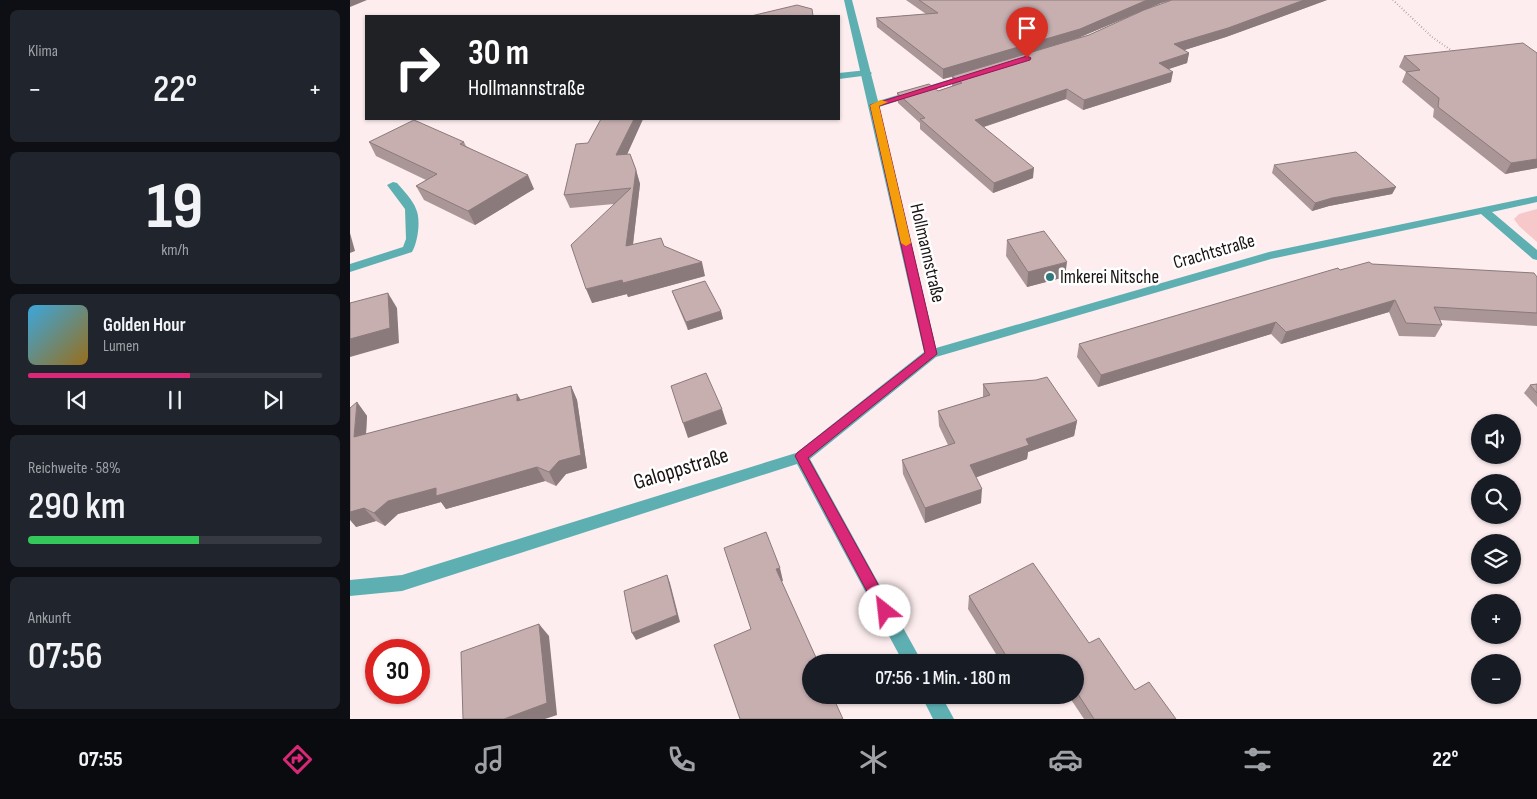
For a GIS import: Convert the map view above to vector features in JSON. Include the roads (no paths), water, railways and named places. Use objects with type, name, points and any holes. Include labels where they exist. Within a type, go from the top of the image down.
[{"type":"street","name":"Hollmannstraße","points":[[848,0],[931,354]]},
{"type":"street","points":[[840,76],[866,73]]},
{"type":"street","points":[[874,105],[979,73]]},
{"type":"street","points":[[350,268],[408,249],[412,239],[411,209],[393,185]]},
{"type":"street","name":"Crachtstraße","points":[[931,354],[1268,256],[1537,199]]},
{"type":"street","points":[[1483,210],[1537,256]]},
{"type":"street","points":[[909,654],[801,456],[931,354]]},
{"type":"street","name":"Galoppstraße","points":[[350,588],[402,583],[801,456]]},
{"type":"street","points":[[936,704],[944,719]]},
{"type":"place","name":"Imkerei Nitsche","points":[[1050,277]]}]
